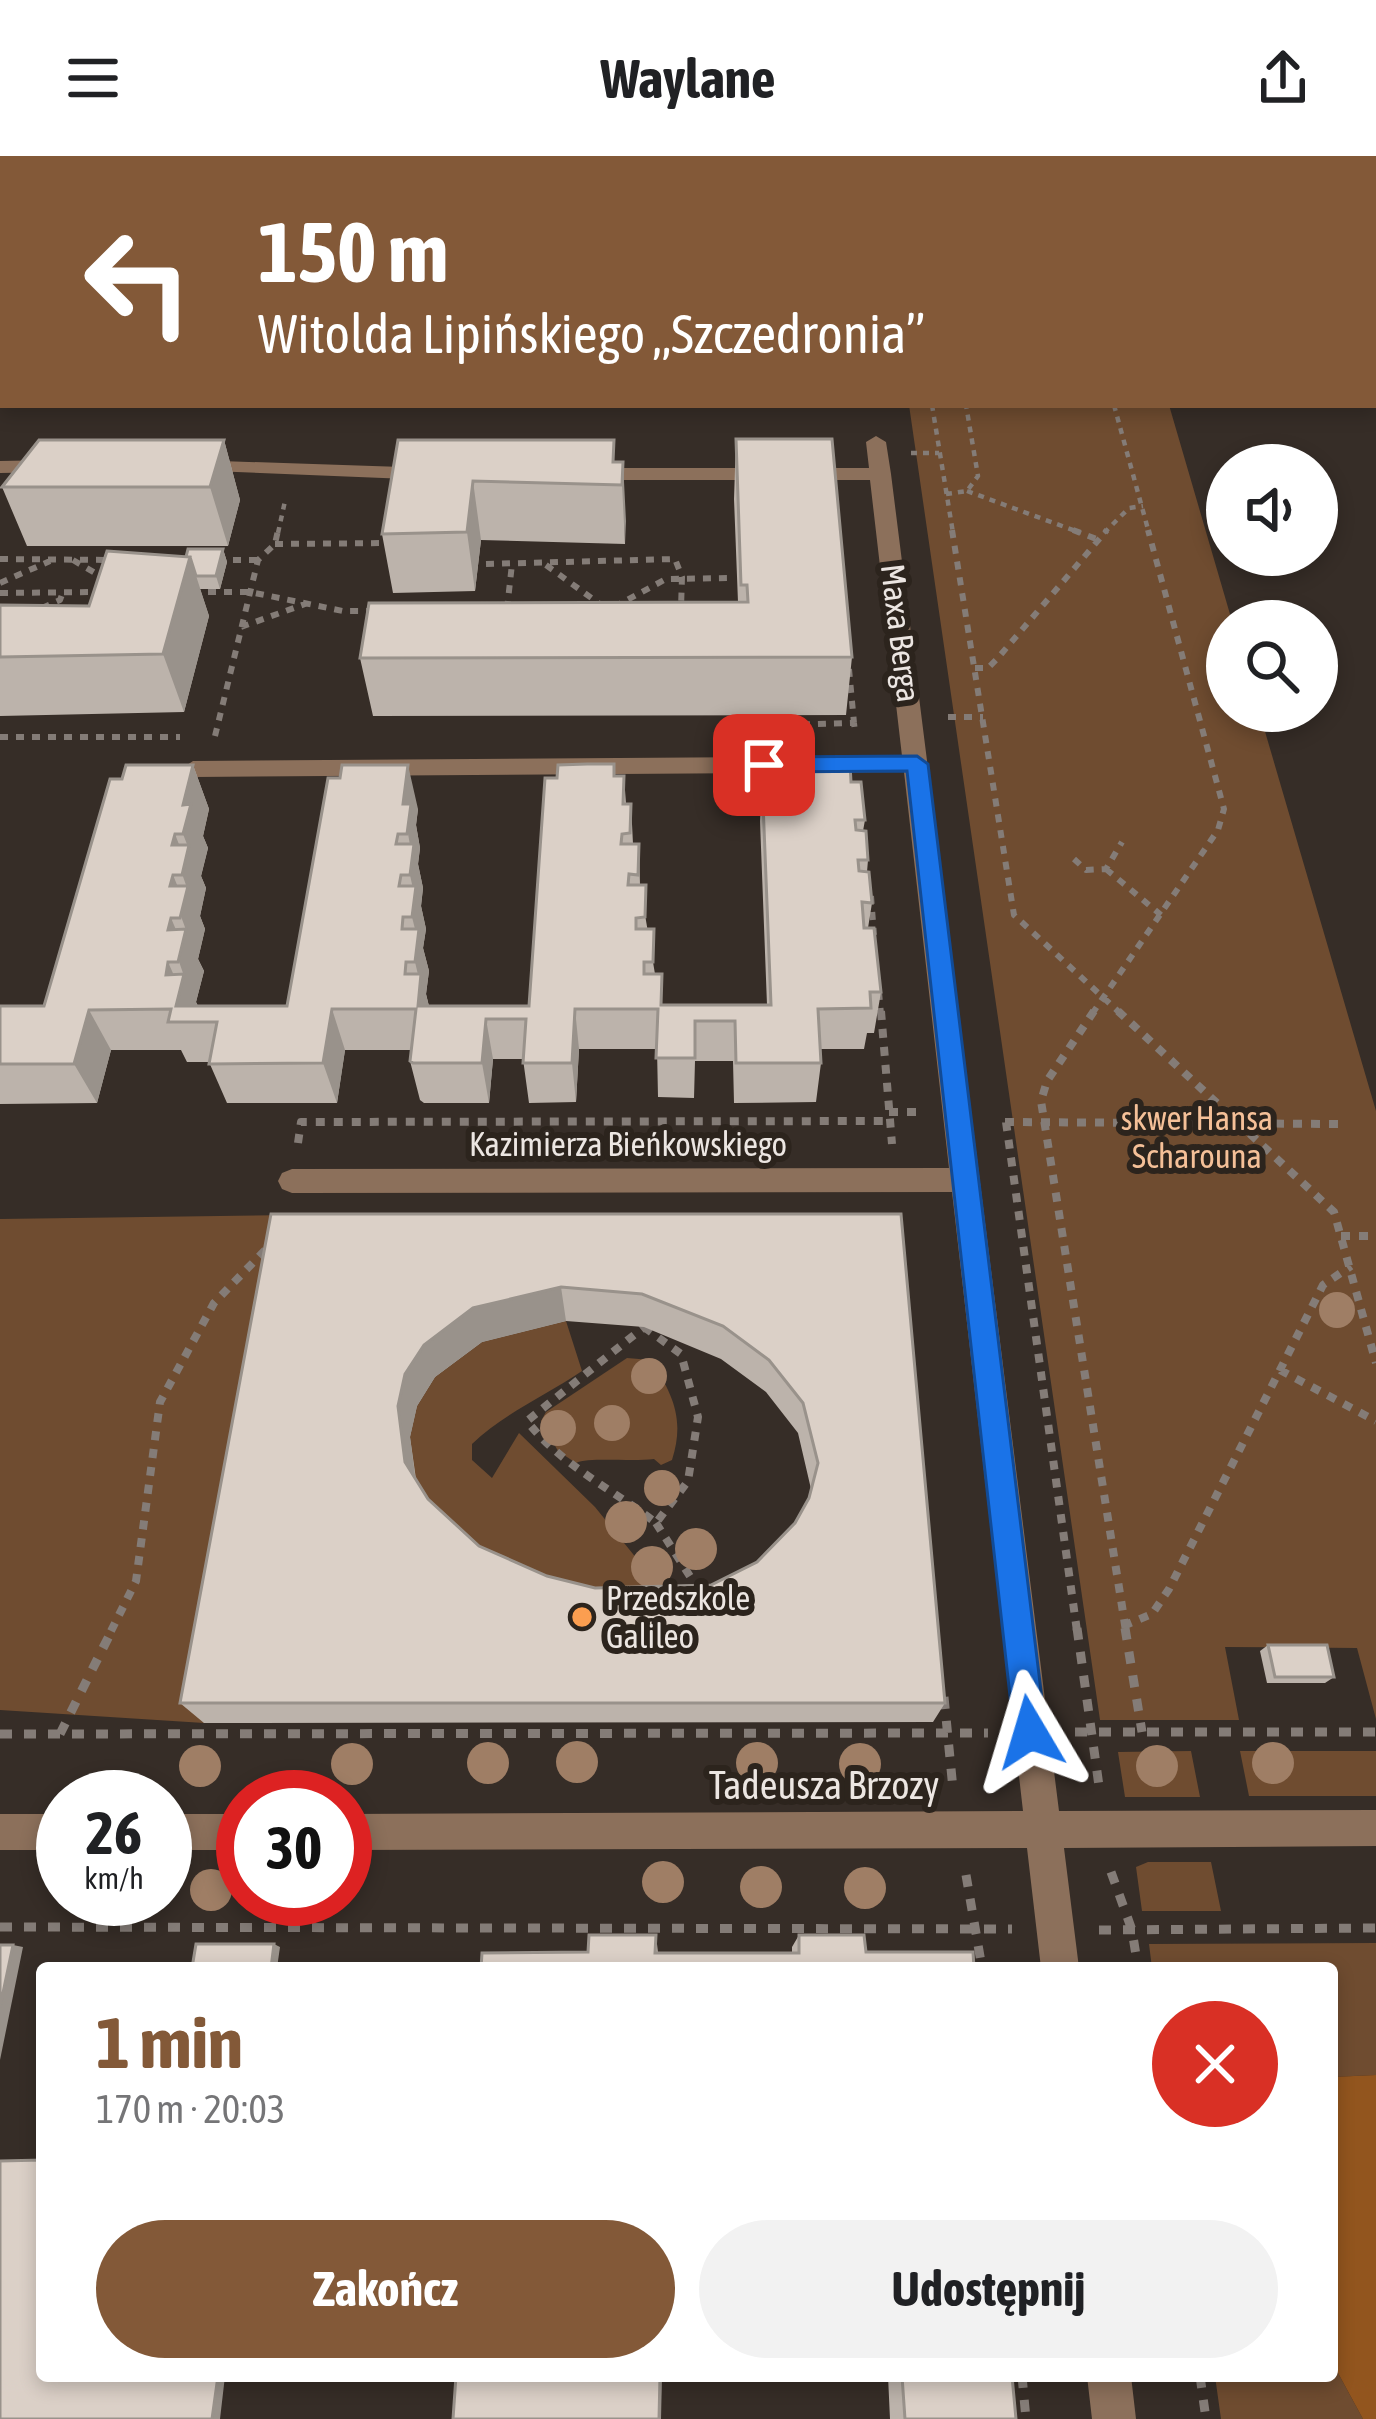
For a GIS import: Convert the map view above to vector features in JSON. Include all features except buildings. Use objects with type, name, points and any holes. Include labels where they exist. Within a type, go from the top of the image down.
[{"type":"street","name":"Maxa Berga","points":[[876,442],[1057,1949]]},
{"type":"street","points":[[0,467],[74,466]]},
{"type":"street","points":[[164,466],[451,474]]},
{"type":"street","points":[[564,474],[880,473]]},
{"type":"street","points":[[193,769],[917,764]]},
{"type":"street","name":"Kazimierza Bieńkowskiego","points":[[292,1181],[963,1180]]},
{"type":"street","name":"Tadeusza Brzozy","points":[[372,1832],[1376,1828]]},
{"type":"street","points":[[0,1832],[36,1832]]},
{"type":"street","points":[[1109,2382],[1114,2419]]},
{"type":"path","points":[[932,408],[1014,915],[1334,1212],[1376,1363]]},
{"type":"path","points":[[967,408],[979,464],[976,482],[967,491]]},
{"type":"path","points":[[1115,408],[1224,809],[1218,830],[1047,1081],[1042,1101],[1142,1732]]},
{"type":"path","points":[[215,737],[258,560],[275,544],[297,468]]},
{"type":"path","points":[[1115,470],[1133,471]]},
{"type":"path","points":[[946,494],[967,491],[1099,540]]},
{"type":"path","points":[[975,668],[988,668],[1129,508],[1143,506]]},
{"type":"path","points":[[275,544],[400,543]]},
{"type":"path","points":[[0,559],[116,560]]},
{"type":"path","points":[[486,564],[675,559],[682,578],[681,611],[663,610]]},
{"type":"path","points":[[0,584],[51,560]]},
{"type":"path","points":[[73,560],[112,582]]},
{"type":"path","points":[[199,560],[258,560]]},
{"type":"path","points":[[512,563],[507,611],[527,610]]},
{"type":"path","points":[[545,563],[609,610]]},
{"type":"path","points":[[609,610],[666,580],[731,578]]},
{"type":"path","points":[[29,614],[60,601],[63,592]]},
{"type":"path","points":[[0,593],[110,592]]},
{"type":"path","points":[[180,592],[250,592],[343,611],[390,611]]},
{"type":"path","points":[[241,627],[307,604]]},
{"type":"path","points":[[589,610],[627,610]]},
{"type":"path","points":[[848,661],[854,723]]},
{"type":"path","points":[[1106,869],[1122,842]]},
{"type":"path","points":[[1074,859],[1086,870],[1106,869],[1160,915]]},
{"type":"path","points":[[301,1122],[890,1121],[895,1180]]},
{"type":"path","points":[[1137,1962],[1132,1930],[1112,1879],[1006,1122],[1340,1124]]},
{"type":"path","points":[[1341,1236],[1376,1236]]},
{"type":"path","points":[[60,1734],[136,1581],[160,1402],[214,1303],[266,1245],[285,1241]]},
{"type":"path","points":[[1123,1626],[1152,1614],[1169,1589],[1323,1285],[1351,1266]]},
{"type":"path","points":[[656,1523],[688,1481],[698,1417],[681,1354],[644,1328],[527,1421],[553,1454],[611,1488],[656,1523],[710,1609]]},
{"type":"path","points":[[1280,1370],[1376,1420]]},
{"type":"path","points":[[943,1686],[958,1829],[982,1962]]},
{"type":"path","points":[[812,1721],[825,1733]]},
{"type":"path","points":[[0,1734],[1376,1732]]},
{"type":"path","points":[[0,1927],[979,1929],[1057,1949],[1132,1930],[1376,1928]]},
{"type":"path","points":[[1023,2382],[1026,2419]]},
{"type":"path","points":[[1201,2382],[1206,2419]]},
{"type":"green space","name":"skwer Hansa Scharouna","points":[[909,408],[1170,408],[1206,532],[1206,576],[1219,576],[1226,600],[1206,600],[1206,732],[1265,732],[1376,1111],[1376,1719],[1357,1648],[1225,1647],[1239,1720],[1100,1720]]},
{"type":"green space","points":[[292,1215],[204,1723],[0,1710],[0,1219]]},
{"type":"green space","points":[[566,1321],[582,1371],[484,1433],[472,1444],[472,1460],[492,1478],[519,1433],[595,1507],[679,1611],[518,1586],[417,1490],[410,1437],[417,1406],[435,1377],[482,1342]]},
{"type":"green space","points":[[627,1358],[651,1360],[671,1396],[677,1420],[672,1460],[661,1465],[654,1459],[576,1463],[558,1451],[541,1421],[546,1412]]},
{"type":"green space","points":[[1191,1751],[1200,1797],[1125,1797],[1118,1752]]},
{"type":"green space","points":[[1240,1751],[1376,1751],[1376,1796],[1249,1796]]},
{"type":"green space","points":[[1148,1862],[1211,1862],[1221,1911],[1142,1911],[1136,1867]]},
{"type":"green space","points":[[1376,1943],[1376,2075],[1338,2077],[1338,1962],[1151,1962],[1149,1944]]},
{"type":"green space","points":[[1338,2373],[1363,2419],[1221,2419],[1216,2382],[1338,2382]]},
{"type":"shaded area","points":[[1376,2075],[1376,2419],[1363,2419],[1338,2373],[1338,2077]]},
{"type":"place","name":"Przedszkole Galileo","points":[[582,1617]]},
{"type":"route","points":[[764,765],[917,764],[1030,1732]]}]
